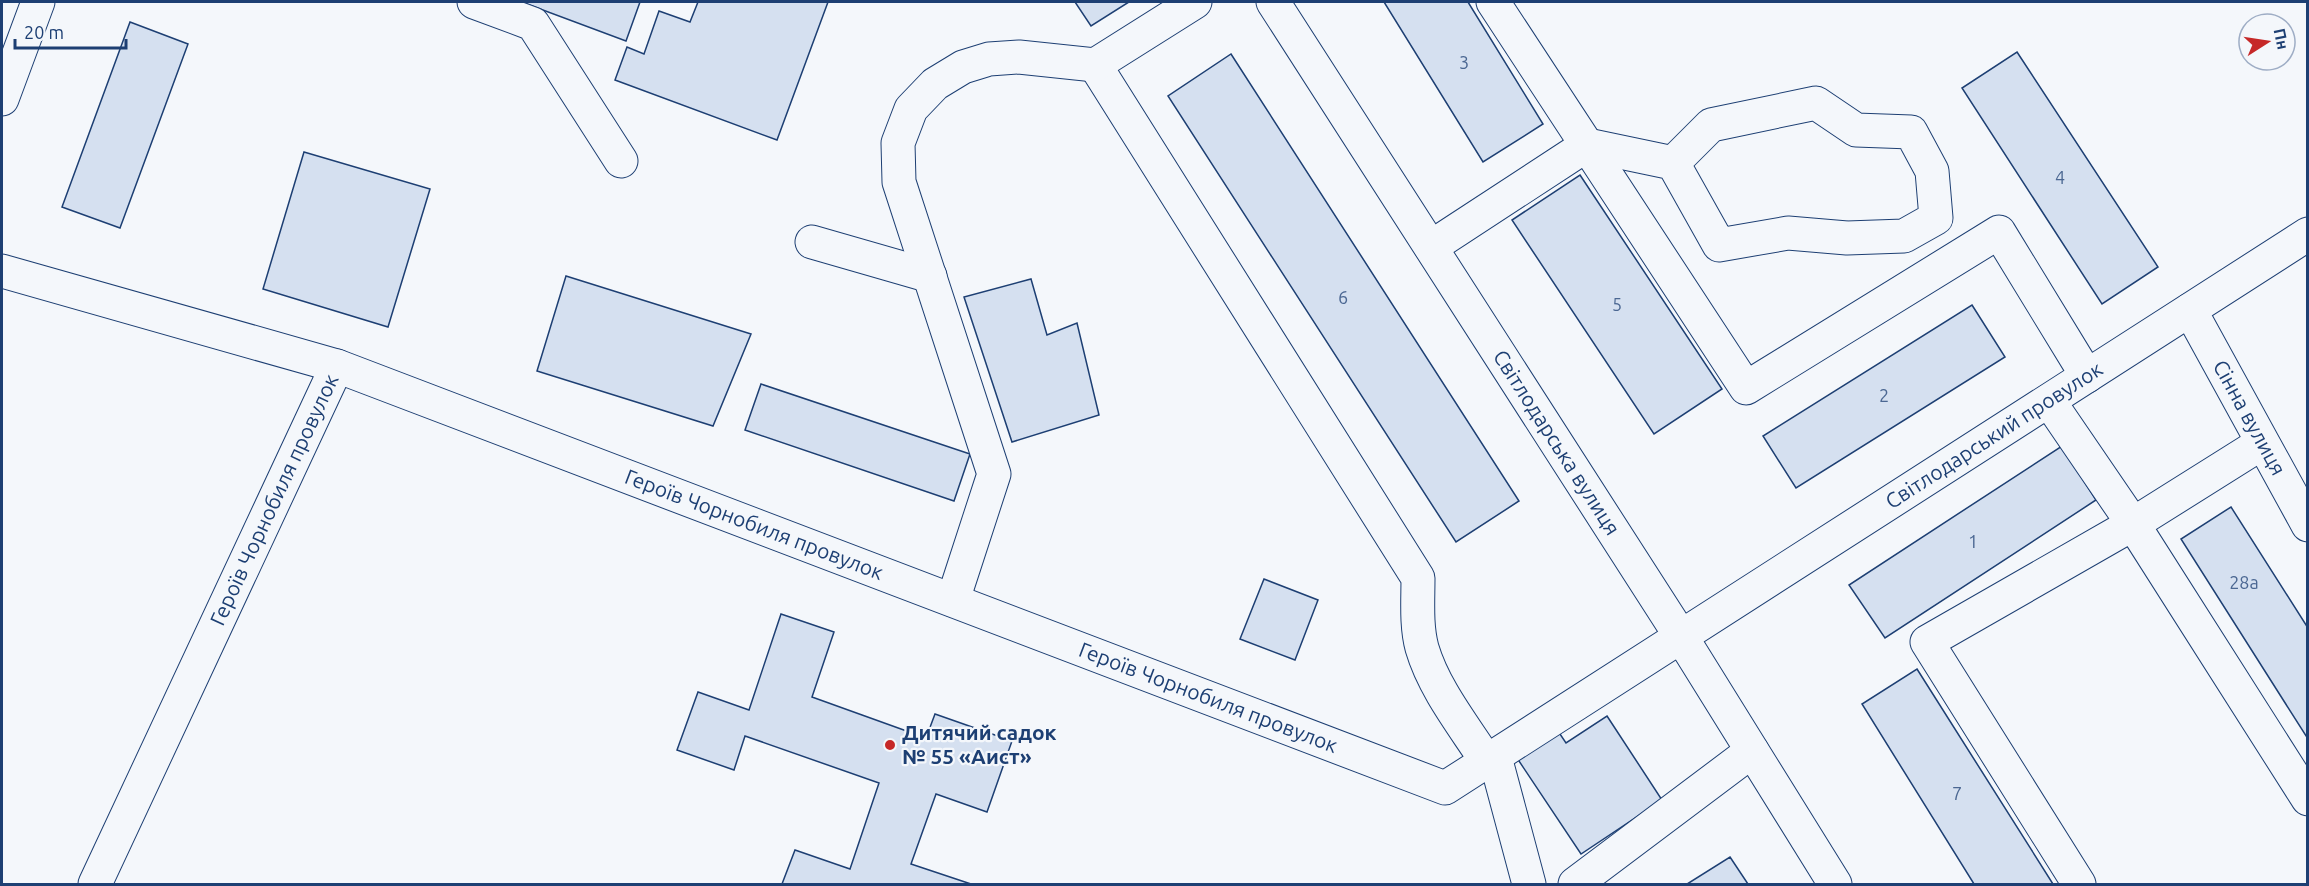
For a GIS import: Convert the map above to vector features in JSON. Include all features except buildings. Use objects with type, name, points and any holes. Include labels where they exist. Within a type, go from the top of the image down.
[{"type":"street","points":[[2,99],[10,48],[39,2]]},
{"type":"street","points":[[474,2],[532,24],[621,161]]},
{"type":"street","points":[[953,600],[994,474],[898,182],[898,142],[911,109],[935,84],[963,67],[989,59],[1019,57],[1095,65],[1195,2]]},
{"type":"street","name":"Світлодарська вулиця","points":[[1273,2],[1681,638],[1835,885]]},
{"type":"street","points":[[1493,2],[1746,388],[1998,232],[2087,376]]},
{"type":"street","points":[[1095,65],[1418,578],[1418,616],[1422,648],[1436,682],[1491,759],[1529,885]]},
{"type":"street","points":[[1431,247],[1587,145],[1673,163],[1719,244],[1788,233],[1846,238],[1904,236],[1936,218],[1932,171],[1911,132],[1856,130],[1816,103],[1711,125],[1673,163]]},
{"type":"street","name":"Світлодарський провулок","points":[[1681,638],[2307,234]]},
{"type":"street","points":[[812,242],[930,276]]},
{"type":"street","points":[[2,271],[337,366]]},
{"type":"street","name":"Сінна вулиця","points":[[2190,310],[2307,525]]},
{"type":"street","name":"Героїв Чорнобиля провулок","points":[[95,885],[337,366],[1445,789],[1681,638]]},
{"type":"street","points":[[2049,401],[2133,524],[2307,799]]},
{"type":"street","points":[[2079,885],[1928,642],[2133,524],[2262,443]]},
{"type":"street","points":[[1575,885],[1752,751]]},
{"type":"place","name":"Дитячий садок № 55 «Аист»","points":[[890,745]]}]
